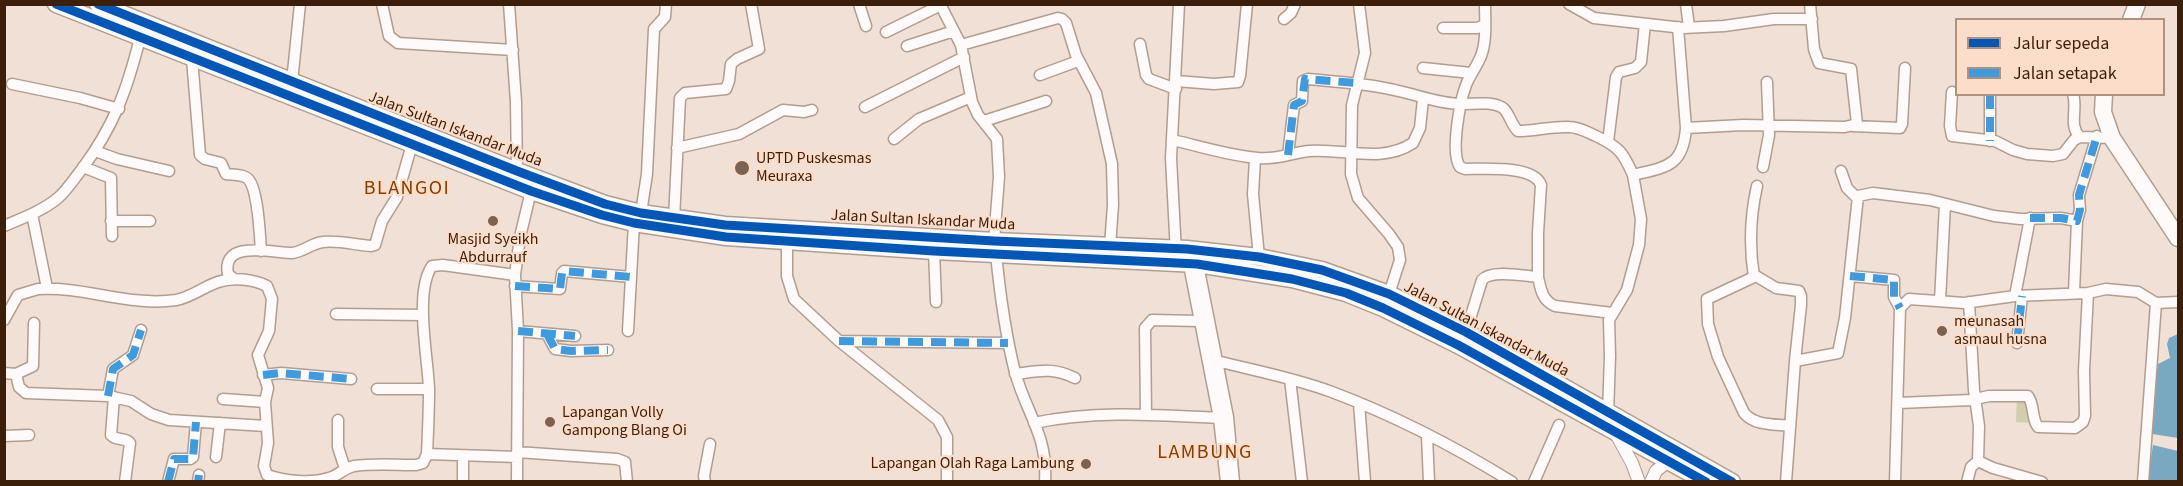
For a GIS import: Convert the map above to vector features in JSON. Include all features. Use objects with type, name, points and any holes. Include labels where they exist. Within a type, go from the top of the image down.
[{"type":"highway","name":"Jalan Sultan Iskandar Muda","points":[[56,4],[531,191],[602,215],[674,219],[995,247],[1259,257],[1322,270],[1389,294],[1466,332],[1732,482]]},
{"type":"highway","name":"Jalan Sultan Iskandar Muda","points":[[98,4],[134,12],[292,82],[637,218],[726,237],[934,251],[995,247],[1110,246],[1187,256],[1346,293],[1383,308],[1458,345],[1706,482]]},
{"type":"highway","points":[[2104,96],[2105,137],[2178,238]]},
{"type":"street","points":[[292,82],[300,4]]},
{"type":"street","points":[[382,4],[389,36],[398,43],[513,50]]},
{"type":"street","points":[[509,4],[517,171]]},
{"type":"street","points":[[628,331],[637,218],[647,174],[654,29],[665,17],[666,4]]},
{"type":"street","points":[[674,219],[681,95],[726,89],[731,64],[759,50],[752,4]]},
{"type":"street","points":[[859,4],[866,26]]},
{"type":"street","points":[[1179,4],[1171,158],[1199,321],[1234,482]]},
{"type":"street","points":[[1140,44],[1146,75],[1149,79],[1176,85],[1238,82],[1247,4]]},
{"type":"street","points":[[1284,18],[1292,13],[1295,4]]},
{"type":"street","points":[[1359,4],[1365,53],[1352,105],[1351,174],[1358,198],[1398,247],[1400,260],[1389,294]]},
{"type":"street","points":[[1485,4],[1481,55],[1471,73],[1461,104],[1455,155],[1460,167],[1529,173],[1539,180],[1541,185],[1538,277],[1543,296],[1548,303],[1556,306],[1612,313]]},
{"type":"street","points":[[1569,4],[1594,18],[1684,27],[1724,26],[1774,19],[1812,19]]},
{"type":"street","points":[[1633,175],[1668,167],[1675,161],[1685,141],[1684,27],[1686,4]]},
{"type":"street","points":[[1810,4],[1815,49],[1820,63],[1851,69],[1857,114],[1857,124],[1853,126]]},
{"type":"street","points":[[886,32],[940,5],[963,51],[971,98],[978,114],[997,139],[999,155],[995,247],[1000,304],[1015,374],[1044,447],[1045,482]]},
{"type":"street","points":[[865,107],[963,51],[1048,21],[1062,19],[1066,23],[1078,62],[1096,93],[1112,164],[1113,205],[1110,246]]},
{"type":"street","points":[[1608,142],[1616,77],[1619,72],[1635,68],[1641,62],[1645,24]]},
{"type":"street","points":[[1443,28],[1477,28],[1485,25]]},
{"type":"street","points":[[907,46],[954,31]]},
{"type":"street","points":[[4,226],[32,214],[59,197],[95,151],[119,109],[129,82],[140,39]]},
{"type":"street","points":[[192,59],[201,154],[205,159],[221,163],[226,174],[244,176],[250,181],[259,215],[261,251]]},
{"type":"street","points":[[1040,75],[1078,62]]},
{"type":"street","points":[[1423,68],[1471,73]]},
{"type":"street","points":[[1686,128],[1768,125],[1900,128],[1905,68]]},
{"type":"street","points":[[1288,156],[1294,105],[1302,101],[1305,79],[1356,83],[1403,92],[1423,99],[1461,104],[1477,103],[1502,108],[1518,131],[1573,127],[1618,148],[1633,175],[1641,219],[1639,245],[1627,291],[1612,313],[1609,322],[1608,414]]},
{"type":"street","points":[[1763,167],[1768,125],[1767,82]]},
{"type":"street","points":[[12,84],[86,99],[119,109]]},
{"type":"street","points":[[1952,92],[1950,126],[1952,136],[1990,141],[2027,154],[2053,156],[2062,154],[2074,140],[2080,137],[2105,137],[2079,195],[2074,292]]},
{"type":"street","points":[[1990,96],[1990,141]]},
{"type":"street","points":[[2073,96],[2073,128],[2080,137]]},
{"type":"street","points":[[894,139],[919,119],[971,98]]},
{"type":"street","points":[[1172,140],[1255,158],[1272,159],[1309,151],[1376,155],[1401,149],[1413,143],[1419,128],[1423,99]]},
{"type":"street","points":[[984,121],[1046,101]]},
{"type":"street","points":[[677,148],[739,134],[783,110],[804,112],[812,110]]},
{"type":"street","points":[[234,279],[227,270],[230,259],[234,254],[243,250],[297,252],[317,243],[327,242],[375,245],[382,221],[397,197],[412,144]]},
{"type":"street","points":[[95,151],[169,171]]},
{"type":"street","points":[[1255,158],[1253,194],[1259,257]]},
{"type":"street","points":[[83,167],[111,178],[111,236]]},
{"type":"street","points":[[1841,171],[1847,188],[1857,198]]},
{"type":"street","points":[[1754,277],[1750,252],[1750,228],[1756,186]]},
{"type":"street","points":[[517,482],[519,331],[515,280],[520,237],[531,191]]},
{"type":"street","points":[[1857,198],[1866,193],[1873,193],[1945,204],[1994,216],[2020,219],[2061,218],[2077,221]]},
{"type":"street","points":[[1795,361],[1838,353],[1845,318],[1857,198]]},
{"type":"street","points":[[1940,301],[1945,204]]},
{"type":"street","points":[[32,214],[47,288]]},
{"type":"street","points":[[2017,344],[2019,296],[2030,218]]},
{"type":"street","points":[[111,221],[150,221]]},
{"type":"street","points":[[787,241],[787,276],[794,299],[839,341],[938,420],[947,437],[947,482]]},
{"type":"street","points":[[934,251],[936,302]]},
{"type":"street","points":[[1187,256],[1217,361],[1228,417],[1226,482]]},
{"type":"street","points":[[4,320],[18,295],[47,288],[164,301],[187,297],[218,282],[234,279],[260,282],[271,292],[269,331],[258,355],[268,388],[265,402],[268,437],[265,473],[288,480],[326,479],[345,469],[360,465],[423,463],[427,454],[429,388],[423,315],[424,284],[432,266],[443,264],[560,289],[564,271],[631,277]]},
{"type":"street","points":[[1466,332],[1485,276],[1494,274],[1538,277]]},
{"type":"street","points":[[1786,482],[1801,296],[1798,291],[1776,288],[1756,276],[1707,299],[1708,324],[1718,357],[1749,419],[1790,426]]},
{"type":"street","points":[[1850,276],[1894,280],[1894,297],[1900,308],[1895,482]]},
{"type":"street","points":[[1900,308],[1909,299],[1969,302],[2106,289],[2138,292],[2156,303],[2178,302]]},
{"type":"street","points":[[1898,403],[1975,400],[1989,396],[2028,396],[2038,427],[2075,428],[2083,423],[2085,416],[2084,371],[2088,292]]},
{"type":"street","points":[[1969,302],[1975,400],[1979,426],[1978,461]]},
{"type":"street","points":[[2143,482],[2156,303]]},
{"type":"street","points":[[336,314],[423,315]]},
{"type":"street","points":[[1146,414],[1145,328],[1152,320],[1199,321]]},
{"type":"street","points":[[34,323],[33,366],[10,374],[26,393],[111,397],[132,401],[159,418],[169,420],[266,426]]},
{"type":"street","points":[[125,482],[130,443],[111,435],[111,372],[133,355],[141,330]]},
{"type":"street","points":[[519,331],[575,336]]},
{"type":"street","points":[[547,334],[555,350],[608,350]]},
{"type":"street","points":[[839,341],[1008,343]]},
{"type":"street","points":[[1217,361],[1331,391],[1427,436],[1497,477],[1512,482]]},
{"type":"street","points":[[1015,374],[1046,370],[1061,371],[1075,378]]},
{"type":"street","points":[[263,375],[281,373],[351,379]]},
{"type":"street","points":[[1290,379],[1302,482]]},
{"type":"street","points":[[377,389],[429,388]]},
{"type":"street","points":[[223,399],[265,402]]},
{"type":"street","points":[[1359,404],[1365,482]]},
{"type":"street","points":[[1034,423],[1091,414],[1219,418]]},
{"type":"street","points":[[338,420],[338,447],[345,469]]},
{"type":"street","points":[[168,482],[174,459],[193,457],[196,422]]},
{"type":"street","points":[[216,457],[220,423]]},
{"type":"street","points":[[1534,482],[1559,425]]},
{"type":"street","points":[[1615,432],[1632,463],[1639,482]]},
{"type":"street","points":[[4,436],[29,435]]},
{"type":"street","points":[[1427,436],[1429,482]]},
{"type":"street","points":[[705,482],[710,444]]},
{"type":"street","points":[[427,454],[617,459],[627,465],[627,482]]},
{"type":"street","points":[[463,456],[463,482]]},
{"type":"street","points":[[1651,482],[1656,471],[1668,461]]},
{"type":"street","points":[[1967,482],[1971,466],[1978,461]]},
{"type":"street","points":[[1978,461],[1993,468],[2042,482]]},
{"type":"shaded area","points":[[2017,397],[2029,404],[2031,423],[2016,422]]},
{"type":"water","points":[[2178,334],[2178,438],[2146,433],[2154,366],[2170,358],[2167,344],[2169,338]]},
{"type":"water","points":[[2153,445],[2178,451],[2178,481],[2147,482]]},
{"type":"marked path","points":[[1288,155],[1294,105],[1302,101],[1305,79],[1356,83]]},
{"type":"marked path","points":[[1990,96],[1990,141]]},
{"type":"marked path","points":[[2030,218],[2061,218],[2077,221],[2080,210],[2079,195],[2097,136]]},
{"type":"marked path","points":[[515,286],[560,289],[564,271],[631,277]]},
{"type":"marked path","points":[[1850,276],[1894,280],[1894,297],[1900,308]]},
{"type":"marked path","points":[[2017,343],[2022,296]]},
{"type":"marked path","points":[[108,396],[113,369],[133,355],[141,330]]},
{"type":"marked path","points":[[518,331],[575,336]]},
{"type":"marked path","points":[[547,334],[555,349],[608,350]]},
{"type":"marked path","points":[[839,341],[1008,343]]},
{"type":"marked path","points":[[263,375],[281,373],[351,379]]},
{"type":"marked path","points":[[168,482],[174,459],[193,457],[196,422]]},
{"type":"marked path","points":[[198,482],[199,475]]},
{"type":"cycle path","points":[[56,4],[531,191],[602,215],[634,223],[726,237],[934,251],[1197,264],[1292,279],[1346,293],[1383,308],[1458,345],[1706,482]]},
{"type":"cycle path","points":[[98,4],[517,171],[605,204],[641,213],[725,225],[994,241],[1187,249],[1259,257],[1322,270],[1389,294],[1466,332],[1732,482]]},
{"type":"place","name":"UPTD Puskesmas Meuraxa","points":[[742,168]]},
{"type":"place","name":"Masjid Syeikh Abdurrauf","points":[[493,221]]},
{"type":"place","name":"meunasah asmaul husna","points":[[1942,331]]},
{"type":"place","name":"Lapangan Volly Gampong Blang Oi","points":[[550,422]]},
{"type":"place","name":"Lapangan Olah Raga Lambung","points":[[1086,464]]},
{"type":"district","name":"BLANGOI","points":[[407,190]]},
{"type":"district","name":"LAMBUNG","points":[[1205,454]]}]
